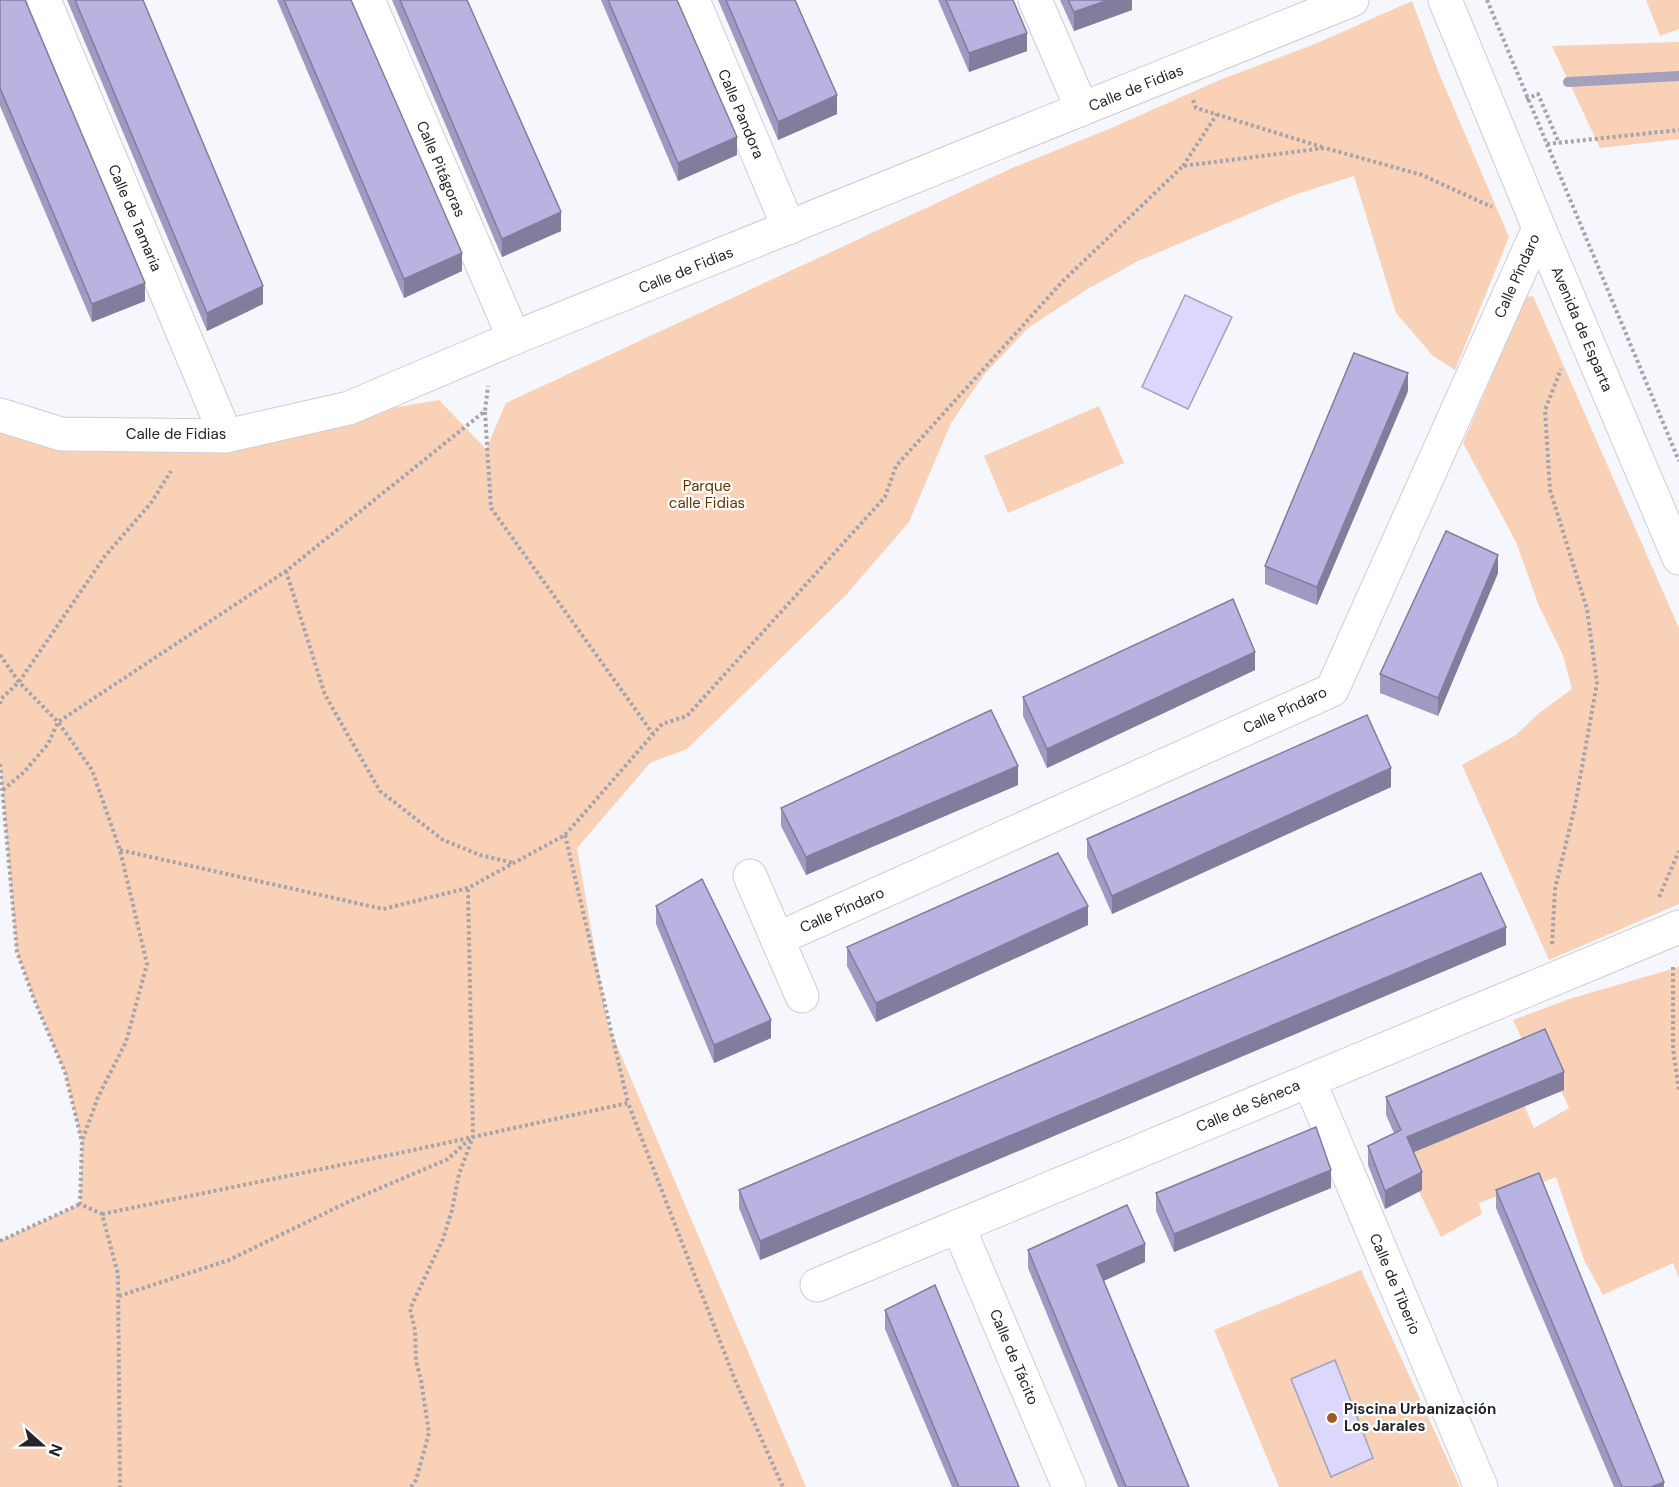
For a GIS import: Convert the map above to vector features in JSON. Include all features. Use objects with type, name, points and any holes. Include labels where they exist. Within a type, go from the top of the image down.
[{"type":"street","name":"Calle de Tamaria","points":[[44,0],[225,435]]},
{"type":"street","name":"Calle Pitágoras","points":[[368,0],[504,343]]},
{"type":"street","name":"Calle Pandora","points":[[693,0],[789,228]]},
{"type":"street","points":[[1035,0],[1082,109]]},
{"type":"street","name":"Calle de Fidias","points":[[0,415],[61,434],[225,435],[350,408],[504,343],[1352,0]]},
{"type":"street","name":"Avenida de Esparta","points":[[1445,0],[1679,558]]},
{"type":"street","name":"Calle Píndaro","points":[[777,939],[1332,690],[1539,228]]},
{"type":"street","points":[[750,876],[802,996]]},
{"type":"street","name":"Calle de Séneca","points":[[817,1285],[1679,927]]},
{"type":"street","name":"Calle de Tiberio","points":[[1309,1081],[1481,1487]]},
{"type":"street","name":"Calle de Tácito","points":[[958,1226],[1069,1487]]},
{"type":"path","points":[[1487,0],[1679,461]]},
{"type":"path","points":[[1180,70],[1196,108],[1422,175],[1539,228]]},
{"type":"path","points":[[120,850],[383,909],[468,888],[565,835],[662,724],[687,716],[885,496],[896,466],[1063,281],[1183,166],[1217,114]]},
{"type":"path","points":[[1547,144],[1679,129]]},
{"type":"path","points":[[1183,166],[1325,148]]},
{"type":"path","points":[[1556,978],[1551,939],[1555,889],[1575,806],[1597,683],[1587,609],[1550,489],[1545,410],[1579,324]]},
{"type":"path","points":[[504,343],[485,411],[491,508],[653,734]]},
{"type":"path","points":[[3,791],[24,772],[48,744],[58,722],[286,571],[485,411]]},
{"type":"path","points":[[0,704],[1,699],[19,682],[105,556],[151,503],[193,435]]},
{"type":"path","points":[[286,571],[325,695],[380,791],[443,840],[480,855],[514,863]]},
{"type":"path","points":[[0,655],[19,682],[58,722],[92,770],[120,850],[147,964],[126,1042],[98,1097],[82,1142]]},
{"type":"path","points":[[0,764],[17,951],[34,999],[65,1072],[82,1142],[80,1204]]},
{"type":"path","points":[[565,835],[628,1103],[735,1380],[783,1487]]},
{"type":"path","points":[[411,1487],[416,1480],[429,1433],[416,1361],[415,1330],[410,1309],[443,1239],[452,1210],[459,1174],[473,1137],[468,888]]},
{"type":"path","points":[[1673,966],[1673,1050],[1679,1090]]},
{"type":"path","points":[[0,1241],[80,1204],[102,1214],[628,1103]]},
{"type":"path","points":[[119,1296],[229,1260],[350,1201],[448,1159],[473,1137]]},
{"type":"path","points":[[102,1214],[118,1274],[120,1487]]},
{"type":"green space","points":[[1646,0],[1679,0],[1679,29],[1660,36]]},
{"type":"green space","name":"Parque calle Fidias","points":[[1412,1],[1438,71],[1509,237],[1455,370],[1433,356],[1396,313],[1354,176],[1294,195],[1138,261],[1086,290],[1028,328],[983,376],[951,423],[909,522],[846,595],[687,749],[650,763],[577,848],[608,1025],[806,1487],[0,1487],[0,1241],[80,1204],[82,1142],[65,1072],[17,952],[0,764],[0,415],[226,436],[439,400],[486,449],[506,403],[1012,168],[1109,129],[1222,79],[1315,44]]},
{"type":"green space","points":[[1679,42],[1679,139],[1600,148],[1552,46]]},
{"type":"green space","points":[[1533,296],[1679,628],[1679,904],[1549,960],[1462,765],[1516,735],[1538,714],[1572,689],[1563,655],[1539,606],[1516,542],[1463,443],[1526,297]]},
{"type":"green space","points":[[1099,406],[1124,463],[1008,513],[984,456]]},
{"type":"green space","points":[[1679,967],[1679,1278],[1673,1263],[1603,1295],[1584,1260],[1556,1177],[1479,1203],[1482,1214],[1441,1237],[1400,1153],[1522,1101],[1534,1128],[1569,1108],[1539,1043],[1526,1047],[1513,1020],[1569,999]]},
{"type":"green space","points":[[1361,1270],[1460,1487],[1279,1487],[1214,1330]]},
{"type":"shaded area","points":[[1185,295],[1232,317],[1188,409],[1142,387]]},
{"type":"shaded area","name":"Piscina Urbanización Los Jarales","points":[[1335,1360],[1373,1458],[1331,1477],[1291,1379]]},
{"type":"building","points":[[0,0],[25,0],[145,283],[92,304],[0,88]]},
{"type":"building","points":[[75,0],[143,0],[263,286],[207,313]]},
{"type":"building","points":[[284,0],[351,0],[462,253],[404,279]]},
{"type":"building","points":[[400,0],[467,0],[561,212],[502,239]]},
{"type":"building","points":[[608,0],[677,0],[737,137],[678,163]]},
{"type":"building","points":[[726,0],[795,0],[837,95],[778,122]]},
{"type":"building","points":[[946,0],[1013,0],[1027,33],[969,53]]},
{"type":"building","points":[[1068,0],[1108,0],[1074,12]]},
{"type":"building","points":[[1354,353],[1408,373],[1317,587],[1265,566]]},
{"type":"building","points":[[1446,531],[1498,555],[1438,698],[1380,674]]},
{"type":"building","points":[[1233,599],[1255,652],[1047,749],[1023,697]]},
{"type":"building","points":[[991,710],[1018,766],[806,857],[781,808]]},
{"type":"building","points":[[1367,715],[1391,768],[1112,896],[1087,839]]},
{"type":"building","points":[[1058,853],[1088,906],[876,1003],[847,947]]},
{"type":"building","points":[[1481,873],[1506,927],[760,1241],[739,1190]]},
{"type":"building","points":[[702,879],[771,1020],[714,1045],[656,906]]},
{"type":"building","points":[[1545,1029],[1564,1072],[1407,1137],[1422,1172],[1385,1191],[1368,1146],[1401,1130],[1386,1097]]},
{"type":"building","points":[[1316,1127],[1331,1170],[1174,1234],[1156,1193]]},
{"type":"building","points":[[1539,1173],[1664,1482],[1651,1487],[1622,1487],[1496,1190]]},
{"type":"building","points":[[1127,1205],[1145,1244],[1097,1265],[1189,1487],[1126,1487],[1028,1250]]},
{"type":"building","points":[[935,1285],[1019,1487],[959,1487],[885,1310]]},
{"type":"waterway","points":[[1568,82],[1679,76]]},
{"type":"place","name":"Piscina Urbanización Los Jarales","points":[[1332,1418]]}]
